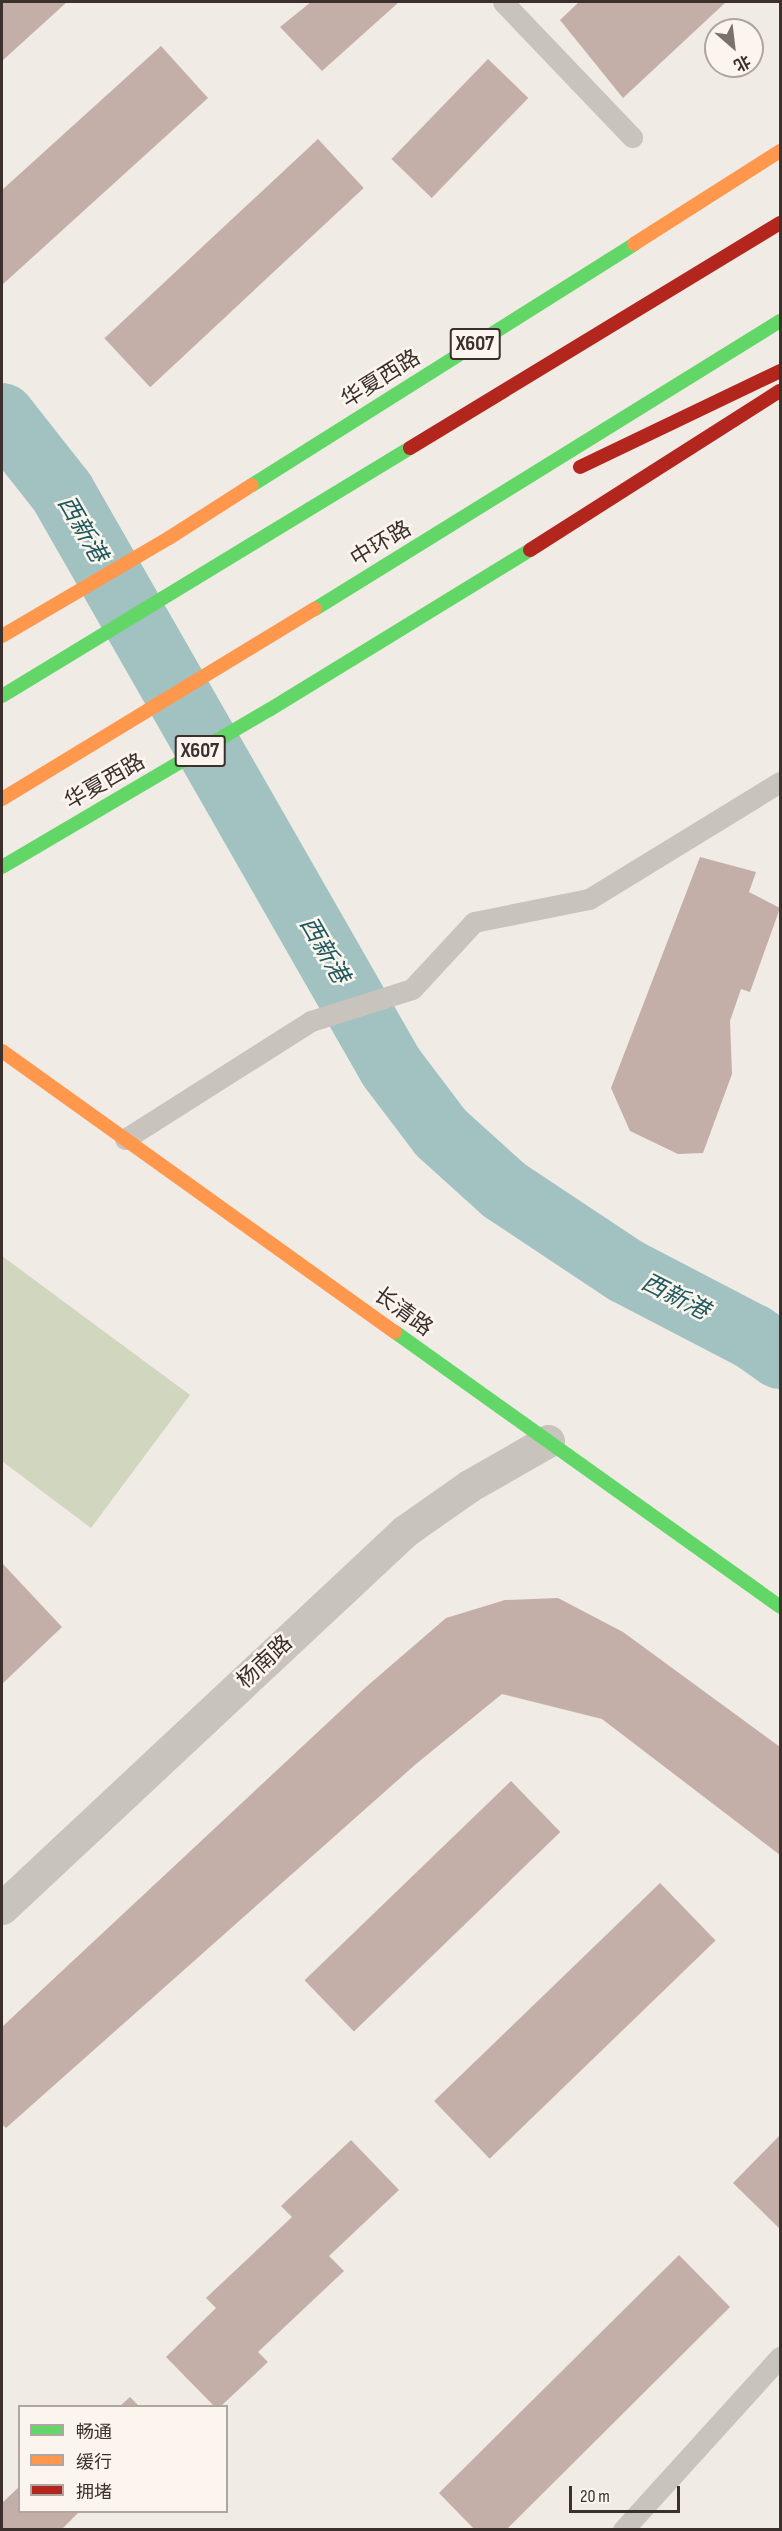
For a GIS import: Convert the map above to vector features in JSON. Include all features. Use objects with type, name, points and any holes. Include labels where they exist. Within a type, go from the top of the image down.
[{"type":"main road","name":"华夏西路","points":[[2,636],[169,538],[780,151]]},
{"type":"main road","points":[[2,696],[780,223]]},
{"type":"main road","name":"中环路","points":[[2,799],[433,537],[780,321]]},
{"type":"main road","points":[[562,476],[780,371]]},
{"type":"main road","name":"华夏西路","points":[[2,867],[269,710],[622,494],[780,391]]},
{"type":"main road","points":[[433,537],[541,486]]},
{"type":"main road","name":"长清路","points":[[2,1051],[780,1606]]},
{"type":"street","name":"杨南路","points":[[2,1908],[405,1531],[469,1486],[548,1441]]},
{"type":"lane","points":[[503,2],[632,137]]},
{"type":"lane","points":[[124,1139],[311,1021],[412,989],[474,922],[589,899],[780,782]]},
{"type":"lane","points":[[623,2529],[780,2357]]},
{"type":"green space","points":[[2,1256],[190,1395],[91,1528],[2,1461]]},
{"type":"building","points":[[2,2],[67,2],[2,61]]},
{"type":"building","points":[[311,2],[399,2],[322,71],[280,27]]},
{"type":"building","points":[[579,2],[726,2],[709,18],[704,18],[704,23],[623,98],[560,20]]},
{"type":"building","points":[[161,46],[208,98],[2,285],[2,190]]},
{"type":"building","points":[[488,59],[528,98],[432,198],[391,159]]},
{"type":"building","points":[[318,139],[364,188],[150,387],[104,338]]},
{"type":"building","points":[[700,857],[756,872],[749,892],[780,908],[750,992],[741,989],[730,1021],[732,1074],[703,1153],[678,1154],[630,1131],[611,1088]]},
{"type":"building","points":[[2,1563],[62,1627],[2,1684]]},
{"type":"building","points":[[558,1598],[623,1632],[780,1747],[780,1855],[602,1719],[502,1694],[416,1764],[6,2128],[2,2124],[2,2027],[366,1687],[446,1618],[505,1600]]},
{"type":"building","points":[[511,1781],[560,1832],[354,2031],[305,1980]]},
{"type":"building","points":[[660,1883],[716,1941],[490,2159],[434,2101]]},
{"type":"building","points":[[780,2135],[780,2229],[733,2183]]},
{"type":"building","points":[[351,2140],[399,2190],[329,2256],[344,2271],[258,2352],[268,2362],[222,2405],[213,2405],[166,2357],[216,2308],[206,2298],[292,2217],[281,2206]]},
{"type":"building","points":[[679,2255],[730,2307],[506,2530],[475,2530],[439,2493]]},
{"type":"building","points":[[130,2397],[138,2405],[121,2405]]},
{"type":"building","points":[[18,2488],[18,2513],[78,2513],[61,2530],[2,2530],[2,2503]]},
{"type":"waterway","name":"西新港","points":[[2,416],[62,492],[391,1067],[441,1133],[504,1190],[626,1271],[753,1337],[780,1356]]},
{"type":"traffic: fast","points":[[252,485],[634,244]]},
{"type":"traffic: fast","points":[[315,609],[780,321]]},
{"type":"traffic: fast","points":[[2,696],[410,448]]},
{"type":"traffic: fast","points":[[2,867],[269,710],[530,550]]},
{"type":"traffic: fast","points":[[395,1332],[780,1607]]},
{"type":"traffic: slow","points":[[634,244],[780,151]]},
{"type":"traffic: slow","points":[[2,636],[169,538],[252,485]]},
{"type":"traffic: slow","points":[[2,799],[315,609]]},
{"type":"traffic: slow","points":[[2,1051],[395,1332]]},
{"type":"traffic: jam","points":[[410,448],[780,223]]},
{"type":"traffic: jam","points":[[580,467],[780,371]]},
{"type":"traffic: jam","points":[[530,550],[780,391]]}]
